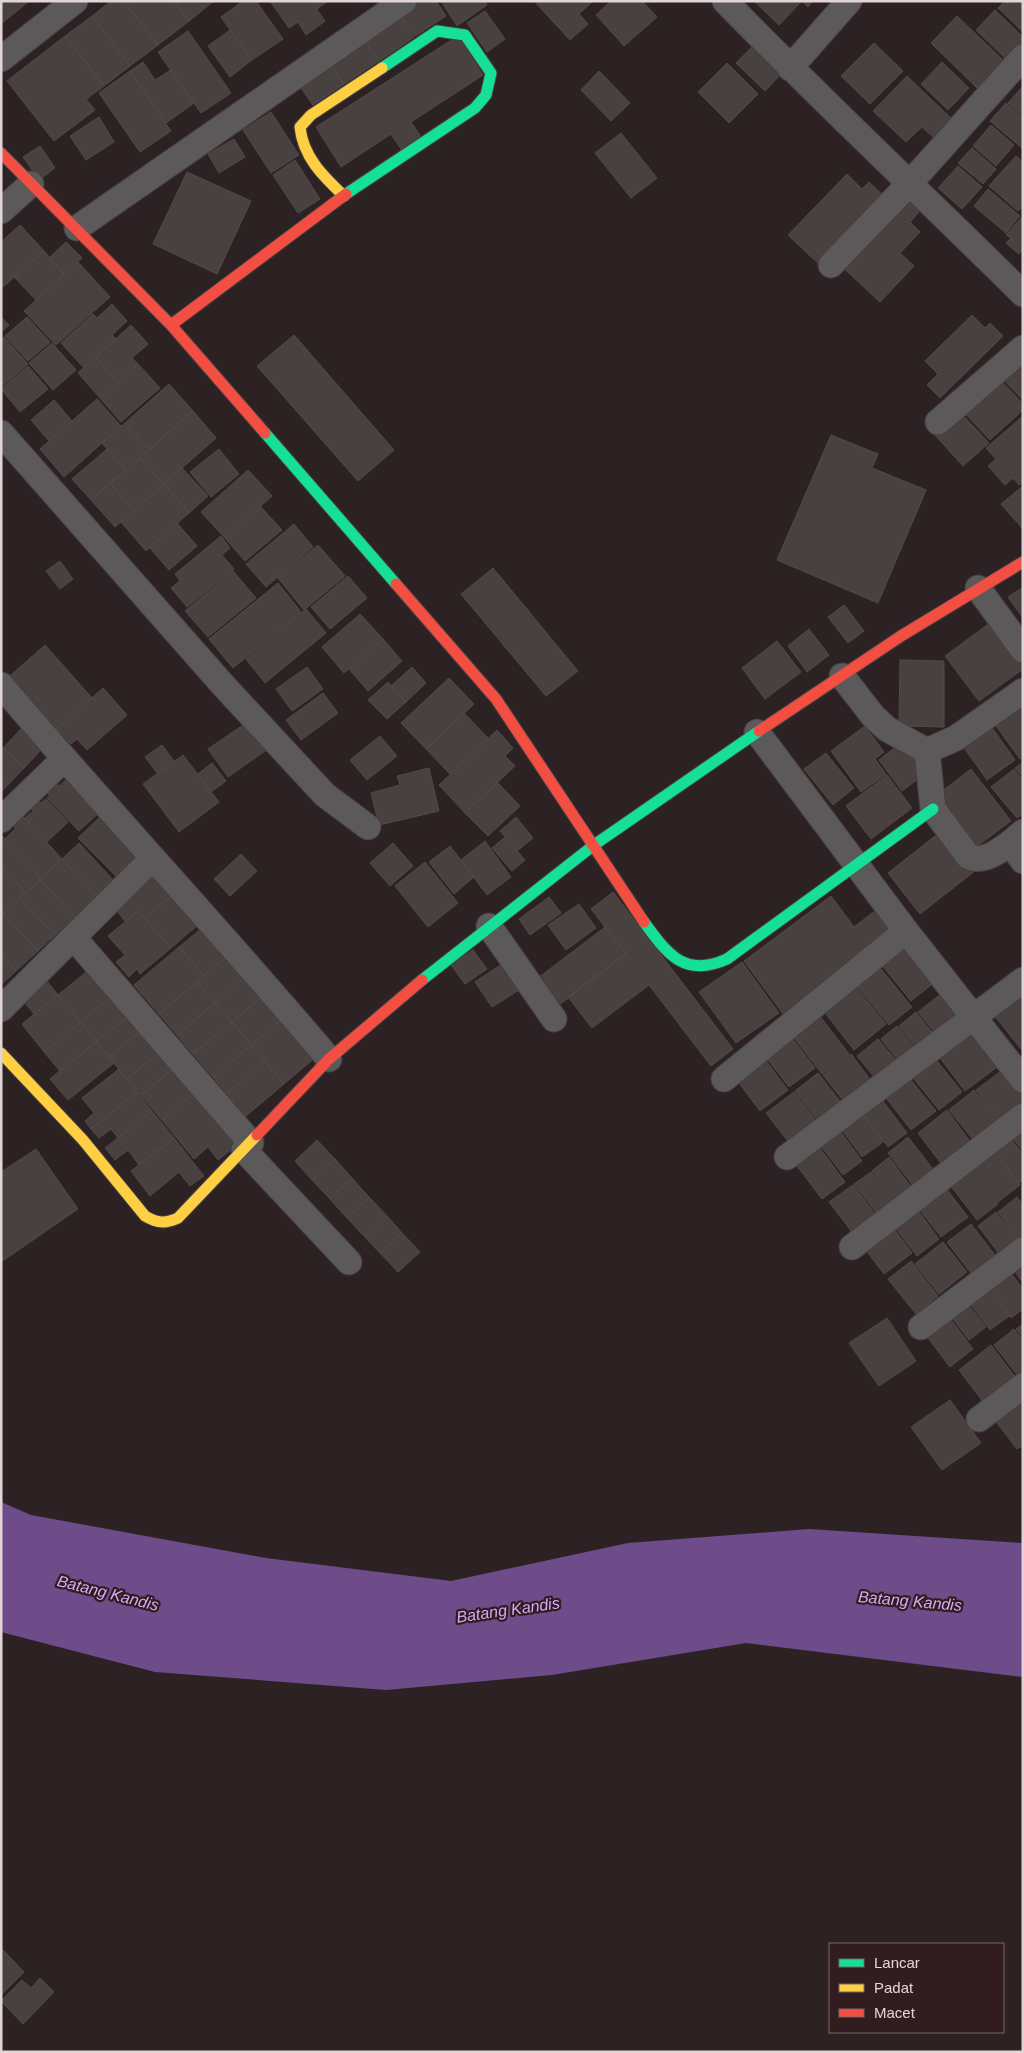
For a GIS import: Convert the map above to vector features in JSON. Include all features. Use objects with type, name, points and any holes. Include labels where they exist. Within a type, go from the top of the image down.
[{"type":"street","points":[[1,59],[75,1]]},
{"type":"street","points":[[77,228],[404,1]]},
{"type":"street","points":[[725,1],[790,68],[1023,294]]},
{"type":"street","points":[[790,68],[848,1]]},
{"type":"street","points":[[171,325],[344,196],[475,108],[486,95],[490,85],[491,73],[465,35],[436,30],[311,115],[300,127],[300,139],[308,155],[344,196]]},
{"type":"street","points":[[832,265],[910,183],[1022,59]]},
{"type":"street","points":[[5,165],[32,184],[171,325],[496,699],[661,945],[682,964],[700,968],[712,966],[726,959],[933,810]]},
{"type":"street","points":[[1,211],[32,184]]},
{"type":"street","points":[[938,422],[1023,348]]},
{"type":"street","points":[[1,433],[223,686],[325,795],[368,827]]},
{"type":"street","points":[[1,1053],[83,1140],[145,1216],[156,1223],[166,1224],[178,1218],[248,1147],[329,1059],[489,926],[594,846],[757,732],[901,636],[1023,562]]},
{"type":"street","points":[[978,588],[1023,650]]},
{"type":"street","points":[[842,676],[873,716],[887,729],[927,750]]},
{"type":"street","points":[[1,685],[64,759],[238,952],[329,1059]]},
{"type":"street","points":[[927,750],[956,738],[1023,691]]},
{"type":"street","points":[[757,732],[906,931],[1023,1080]]},
{"type":"street","points":[[927,750],[933,810],[964,851],[973,859],[989,856],[1018,845]]},
{"type":"street","points":[[1,820],[64,759]]},
{"type":"street","points":[[1,1009],[154,858]]},
{"type":"street","points":[[489,926],[554,1019]]},
{"type":"street","points":[[724,1079],[906,931]]},
{"type":"street","points":[[74,938],[248,1147],[349,1262]]},
{"type":"street","points":[[787,1157],[1023,980]]},
{"type":"street","points":[[852,1247],[1023,1116]]},
{"type":"street","points":[[921,1327],[1023,1250]]},
{"type":"street","points":[[980,1419],[1023,1386]]},
{"type":"water","name":"Batang Kandis","points":[[1,1502],[31,1515],[266,1558],[451,1581],[628,1543],[809,1529],[1023,1543],[1023,1677],[746,1643],[552,1675],[386,1690],[155,1672],[1,1632]]},
{"type":"building","points":[[1,1],[27,1],[28,2],[1,24]]},
{"type":"building","points":[[111,1],[124,1],[158,45],[130,66],[92,16]]},
{"type":"building","points":[[124,1],[174,1],[189,21],[158,45]]},
{"type":"building","points":[[174,1],[214,1],[189,21]]},
{"type":"building","points":[[243,1],[256,1],[283,39],[252,60],[221,17]]},
{"type":"building","points":[[270,1],[311,1],[325,21],[306,35],[298,22],[289,28]]},
{"type":"building","points":[[311,1],[328,1],[317,9]]},
{"type":"building","points":[[410,1],[436,1],[446,16],[415,36],[401,16]]},
{"type":"building","points":[[441,1],[485,1],[487,5],[457,26]]},
{"type":"building","points":[[534,1],[593,1],[579,14],[588,24],[570,40]]},
{"type":"building","points":[[611,1],[642,1],[657,17],[624,46],[596,15]]},
{"type":"building","points":[[754,1],[802,1],[779,25]]},
{"type":"building","points":[[802,1],[813,1],[808,7]]},
{"type":"building","points":[[1005,1],[1023,1],[1023,32],[998,8]]},
{"type":"building","points":[[995,10],[1023,37],[1023,42],[1006,59],[976,30]]},
{"type":"building","points":[[485,11],[505,39],[487,52],[467,23]]},
{"type":"building","points":[[92,16],[130,66],[104,86],[65,36]]},
{"type":"building","points":[[957,16],[1004,61],[977,88],[931,43]]},
{"type":"building","points":[[401,17],[414,37],[379,61],[365,41]]},
{"type":"building","points":[[230,30],[252,60],[230,77],[208,46]]},
{"type":"building","points":[[188,31],[231,93],[201,113],[158,52]]},
{"type":"building","points":[[65,36],[104,86],[86,99],[95,110],[54,141],[7,81]]},
{"type":"building","points":[[458,36],[483,75],[411,122],[423,140],[403,152],[391,134],[341,167],[316,127]]},
{"type":"building","points":[[365,41],[379,61],[344,84],[330,64]]},
{"type":"building","points":[[874,43],[903,71],[870,104],[841,76]]},
{"type":"building","points":[[753,46],[781,74],[765,91],[736,63]]},
{"type":"building","points":[[143,62],[155,80],[171,70],[194,103],[166,123],[130,71]]},
{"type":"building","points":[[942,62],[969,88],[948,110],[921,84]]},
{"type":"building","points":[[727,63],[758,94],[729,123],[698,92]]},
{"type":"building","points":[[330,64],[344,84],[313,105],[299,85]]},
{"type":"building","points":[[130,71],[171,131],[140,152],[99,93]]},
{"type":"building","points":[[599,71],[630,103],[611,121],[581,90]]},
{"type":"building","points":[[907,76],[954,121],[936,140],[922,127],[906,142],[873,111]]},
{"type":"building","points":[[1023,86],[1023,116],[1008,103]]},
{"type":"building","points":[[1006,103],[1023,118],[1023,149],[990,121]]},
{"type":"building","points":[[271,112],[299,155],[271,173],[243,130]]},
{"type":"building","points":[[99,117],[114,142],[86,160],[70,136]]},
{"type":"building","points":[[991,125],[1014,145],[996,166],[973,146]]},
{"type":"building","points":[[621,133],[657,178],[631,198],[595,153]]},
{"type":"building","points":[[234,139],[245,157],[219,173],[208,154]]},
{"type":"building","points":[[40,146],[55,168],[39,180],[23,157]]},
{"type":"building","points":[[972,148],[996,169],[983,184],[958,163]]},
{"type":"building","points":[[1016,156],[1023,162],[1023,206],[1018,211],[989,186]]},
{"type":"building","points":[[295,160],[320,199],[298,213],[273,175]]},
{"type":"building","points":[[958,166],[982,187],[962,209],[938,188]]},
{"type":"building","points":[[187,172],[251,201],[217,274],[153,244]]},
{"type":"building","points":[[847,174],[862,189],[869,182],[888,200],[823,268],[788,235]]},
{"type":"building","points":[[988,189],[1020,216],[1006,233],[974,206]]},
{"type":"building","points":[[904,196],[920,211],[910,222],[920,232],[900,253],[914,266],[880,302],[839,264]]},
{"type":"building","points":[[1023,216],[1023,249],[1019,254],[1006,243],[1011,238],[1006,235]]},
{"type":"building","points":[[20,225],[44,251],[3,287],[1,285],[1,242]]},
{"type":"building","points":[[66,242],[82,258],[64,274],[49,258]]},
{"type":"building","points":[[44,251],[64,274],[36,300],[14,277]]},
{"type":"building","points":[[78,262],[110,297],[56,345],[24,311]]},
{"type":"building","points":[[112,304],[127,321],[112,335],[116,339],[84,368],[61,343],[93,314],[97,318]]},
{"type":"building","points":[[972,315],[985,328],[990,323],[1003,336],[940,398],[927,385],[938,374],[925,361]]},
{"type":"building","points":[[1,317],[9,325],[1,332]]},
{"type":"building","points":[[27,317],[50,342],[28,361],[5,336]]},
{"type":"building","points":[[131,325],[148,344],[132,358],[138,364],[118,382],[96,357]]},
{"type":"building","points":[[294,335],[394,450],[358,481],[257,366]]},
{"type":"building","points":[[4,337],[28,364],[1,387],[1,340]]},
{"type":"building","points":[[52,343],[76,370],[53,390],[29,363]]},
{"type":"building","points":[[1023,352],[1023,400],[999,375]]},
{"type":"building","points":[[96,357],[118,382],[100,398],[78,373]]},
{"type":"building","points":[[138,364],[160,388],[121,422],[100,398]]},
{"type":"building","points":[[28,366],[48,389],[20,412],[1,389]]},
{"type":"building","points":[[996,375],[1023,404],[1023,410],[990,440],[960,408]]},
{"type":"building","points":[[169,384],[193,411],[149,450],[125,423]]},
{"type":"building","points":[[97,399],[121,426],[64,477],[40,449]]},
{"type":"building","points":[[54,400],[72,421],[49,441],[31,420]]},
{"type":"building","points":[[958,410],[989,443],[963,466],[933,433]]},
{"type":"building","points":[[193,411],[216,438],[164,484],[140,458]]},
{"type":"building","points":[[1023,416],[1023,482],[1019,485],[1013,478],[1005,485],[988,466],[996,459],[986,448]]},
{"type":"building","points":[[125,423],[149,450],[126,470],[102,443]]},
{"type":"building","points":[[831,435],[878,454],[872,468],[926,490],[878,603],[777,560]]},
{"type":"building","points":[[107,449],[126,470],[91,500],[72,479]]},
{"type":"building","points":[[219,449],[239,474],[211,497],[190,472]]},
{"type":"building","points":[[140,458],[164,484],[134,510],[110,483]]},
{"type":"building","points":[[182,468],[208,496],[189,513],[164,484]]},
{"type":"building","points":[[248,470],[272,496],[225,538],[201,512]]},
{"type":"building","points":[[110,483],[134,510],[115,527],[91,500]]},
{"type":"building","points":[[164,484],[189,513],[146,551],[121,522]]},
{"type":"building","points":[[1023,486],[1023,529],[1001,504]]},
{"type":"building","points":[[261,507],[282,530],[245,561],[225,538]]},
{"type":"building","points":[[177,523],[197,546],[169,570],[150,548]]},
{"type":"building","points":[[294,524],[313,547],[266,587],[246,564]]},
{"type":"building","points":[[221,536],[230,548],[222,555],[234,569],[187,607],[171,588],[180,581],[175,574]]},
{"type":"building","points":[[318,545],[345,576],[304,610],[278,578]]},
{"type":"building","points":[[60,561],[73,579],[60,589],[46,571]]},
{"type":"building","points":[[493,568],[578,671],[546,696],[461,594]]},
{"type":"building","points":[[233,571],[256,598],[208,637],[185,611]]},
{"type":"building","points":[[348,576],[367,598],[330,629],[311,607]]},
{"type":"building","points":[[278,583],[301,612],[233,668],[209,639]]},
{"type":"building","points":[[1023,587],[1023,618],[1008,597]]},
{"type":"building","points":[[844,605],[864,631],[848,643],[828,617]]},
{"type":"building","points":[[306,609],[326,633],[265,683],[246,659]]},
{"type":"building","points":[[360,614],[383,639],[344,673],[322,647]]},
{"type":"building","points":[[994,620],[1023,658],[1023,669],[979,701],[945,656]]},
{"type":"building","points":[[809,629],[829,655],[807,672],[788,646]]},
{"type":"building","points":[[383,639],[402,661],[368,691],[349,669]]},
{"type":"building","points":[[777,641],[801,672],[765,699],[742,668]]},
{"type":"building","points":[[45,645],[92,698],[57,729],[10,676]]},
{"type":"building","points":[[900,660],[944,661],[944,727],[899,726]]},
{"type":"building","points":[[307,667],[323,689],[292,711],[276,689]]},
{"type":"building","points":[[412,667],[426,683],[406,702],[391,686]]},
{"type":"building","points":[[449,678],[474,704],[426,749],[401,723]]},
{"type":"building","points":[[388,682],[406,702],[387,719],[368,700]]},
{"type":"building","points":[[103,688],[127,715],[87,750],[77,739],[71,744],[57,729]]},
{"type":"building","points":[[323,693],[338,713],[301,740],[286,720]]},
{"type":"building","points":[[1023,696],[1023,757],[1020,759],[991,719]]},
{"type":"building","points":[[464,713],[488,738],[450,774],[426,749]]},
{"type":"building","points":[[988,722],[1015,760],[987,780],[960,742]]},
{"type":"building","points":[[246,723],[265,751],[228,777],[208,749]]},
{"type":"building","points":[[865,726],[884,752],[875,759],[886,774],[861,792],[831,751]]},
{"type":"building","points":[[21,729],[42,749],[24,768],[3,748]]},
{"type":"building","points":[[497,730],[513,748],[505,756],[515,766],[465,813],[439,785]]},
{"type":"building","points":[[380,736],[397,756],[367,780],[350,760]]},
{"type":"building","points":[[902,742],[926,773],[902,791],[879,760]]},
{"type":"building","points":[[162,745],[174,761],[158,774],[145,757]]},
{"type":"building","points":[[3,748],[24,768],[2,791],[1,750]]},
{"type":"building","points":[[826,753],[854,788],[833,805],[804,769]]},
{"type":"building","points":[[183,755],[219,802],[179,832],[143,784]]},
{"type":"building","points":[[1023,762],[1023,777],[1015,768]]},
{"type":"building","points":[[212,763],[226,781],[211,792],[198,774]]},
{"type":"building","points":[[429,768],[439,811],[379,825],[371,793],[400,785],[397,776]]},
{"type":"building","points":[[971,769],[1011,821],[976,847],[936,796]]},
{"type":"building","points":[[1014,769],[1023,780],[1023,814],[1017,818],[991,787]]},
{"type":"building","points":[[887,775],[912,808],[871,839],[846,806]]},
{"type":"building","points":[[66,780],[84,797],[102,810],[79,831],[47,798],[50,795],[44,789],[53,781],[59,786]]},
{"type":"building","points":[[497,782],[520,806],[488,836],[465,813]]},
{"type":"building","points":[[33,795],[41,803],[46,799],[68,822],[47,842],[25,818],[33,811],[25,803]]},
{"type":"building","points":[[20,813],[62,859],[41,878],[5,839],[16,828],[10,822]]},
{"type":"building","points":[[103,814],[142,852],[117,877],[78,838]]},
{"type":"building","points":[[516,817],[533,838],[517,851],[500,831]]},
{"type":"building","points":[[944,829],[976,870],[920,914],[888,873]]},
{"type":"building","points":[[1,835],[41,878],[26,893],[1,866]]},
{"type":"building","points":[[505,837],[525,860],[512,871],[492,848]]},
{"type":"building","points":[[485,841],[511,877],[487,895],[461,860]]},
{"type":"building","points":[[79,843],[114,881],[97,896],[62,859]]},
{"type":"building","points":[[393,843],[413,866],[390,886],[370,863]]},
{"type":"building","points":[[450,846],[474,877],[454,894],[429,862]]},
{"type":"building","points":[[241,854],[257,871],[230,896],[214,879]]},
{"type":"building","points":[[62,859],[97,896],[75,917],[40,880]]},
{"type":"building","points":[[425,862],[458,903],[428,927],[395,886]]},
{"type":"building","points":[[1,866],[26,893],[3,913],[1,911]]},
{"type":"building","points":[[157,870],[176,892],[145,918],[138,911],[125,921],[113,906]]},
{"type":"building","points":[[40,880],[75,917],[55,935],[20,898]]},
{"type":"building","points":[[176,892],[201,922],[171,948],[145,918]]},
{"type":"building","points":[[613,892],[733,1049],[711,1066],[649,985],[592,1028],[568,997],[626,954],[591,909]]},
{"type":"building","points":[[831,896],[854,927],[880,907],[898,931],[784,1015],[744,961]]},
{"type":"building","points":[[549,897],[561,913],[530,935],[519,919]]},
{"type":"building","points":[[20,898],[55,935],[38,951],[3,913]]},
{"type":"building","points":[[579,904],[596,928],[566,950],[548,925]]},
{"type":"building","points":[[138,911],[171,948],[140,974],[137,969],[129,977],[116,962],[125,955],[108,936]]},
{"type":"building","points":[[3,913],[38,951],[16,971],[1,954],[1,915]]},
{"type":"building","points":[[206,925],[230,954],[204,976],[179,947]]},
{"type":"building","points":[[605,927],[626,954],[559,1005],[538,978]]},
{"type":"building","points":[[905,943],[936,981],[911,1001],[880,963]]},
{"type":"building","points":[[179,947],[204,976],[159,1014],[134,985]]},
{"type":"building","points":[[473,950],[487,969],[465,984],[451,965]]},
{"type":"building","points":[[1,954],[16,971],[1,985]]},
{"type":"building","points":[[230,954],[248,975],[215,1003],[197,982]]},
{"type":"building","points":[[742,962],[779,1013],[736,1043],[699,992]]},
{"type":"building","points":[[502,964],[519,990],[492,1007],[475,982]]},
{"type":"building","points":[[877,964],[912,1007],[889,1025],[854,983]]},
{"type":"building","points":[[90,969],[112,996],[81,1022],[58,995]]},
{"type":"building","points":[[248,975],[264,995],[232,1022],[215,1003]]},
{"type":"building","points":[[46,980],[58,995],[34,1014],[22,999]]},
{"type":"building","points":[[197,982],[215,1003],[177,1035],[159,1014]]},
{"type":"building","points":[[853,984],[886,1024],[854,1050],[822,1009]]},
{"type":"building","points":[[943,992],[962,1014],[937,1035],[918,1012]]},
{"type":"building","points":[[1023,993],[1023,1047],[1021,1049],[990,1010]]},
{"type":"building","points":[[58,995],[81,1022],[44,1052],[22,1024]]},
{"type":"building","points":[[264,995],[284,1017],[251,1045],[232,1022]]},
{"type":"building","points":[[112,996],[128,1016],[97,1041],[81,1022]]},
{"type":"building","points":[[215,1003],[232,1022],[193,1054],[177,1035]]},
{"type":"building","points":[[816,1011],[849,1054],[822,1074],[789,1031]]},
{"type":"building","points":[[916,1012],[936,1037],[919,1051],[899,1026]]},
{"type":"building","points":[[128,1016],[141,1031],[109,1057],[97,1041]]},
{"type":"building","points":[[284,1017],[317,1056],[284,1084],[251,1045]]},
{"type":"building","points":[[81,1022],[97,1041],[60,1071],[44,1052]]},
{"type":"building","points":[[232,1022],[251,1045],[213,1077],[193,1054]]},
{"type":"building","points":[[897,1026],[918,1052],[902,1065],[881,1039]]},
{"type":"building","points":[[971,1028],[1000,1065],[965,1091],[937,1054]]},
{"type":"building","points":[[141,1031],[159,1053],[127,1079],[109,1057]]},
{"type":"building","points":[[788,1033],[815,1068],[789,1087],[762,1052]]},
{"type":"building","points":[[878,1039],[901,1066],[880,1084],[857,1056]]},
{"type":"building","points":[[97,1041],[114,1063],[68,1100],[50,1079]]},
{"type":"building","points":[[251,1045],[265,1061],[227,1094],[213,1077]]},
{"type":"building","points":[[159,1053],[173,1069],[141,1095],[127,1079]]},
{"type":"building","points":[[761,1054],[788,1090],[760,1111],[733,1075]]},
{"type":"building","points":[[851,1054],[873,1083],[846,1104],[823,1075]]},
{"type":"building","points":[[933,1056],[962,1092],[939,1110],[910,1074]]},
{"type":"building","points":[[265,1061],[284,1084],[246,1116],[227,1094]]},
{"type":"building","points":[[1005,1068],[1023,1091],[1023,1106],[1001,1123],[976,1090]]},
{"type":"building","points":[[119,1069],[137,1092],[91,1129],[85,1121],[94,1113],[82,1098]]},
{"type":"building","points":[[173,1069],[193,1094],[162,1120],[141,1095]]},
{"type":"building","points":[[818,1073],[843,1105],[820,1123],[795,1091]]},
{"type":"building","points":[[907,1075],[936,1111],[911,1130],[883,1094]]},
{"type":"building","points":[[200,1088],[243,1140],[218,1160],[208,1147],[194,1159],[162,1120]]},
{"type":"building","points":[[974,1090],[1000,1123],[975,1142],[949,1110]]},
{"type":"building","points":[[137,1092],[152,1111],[118,1138],[111,1129],[99,1138],[91,1129]]},
{"type":"building","points":[[794,1092],[818,1123],[791,1145],[766,1113]]},
{"type":"building","points":[[879,1096],[907,1133],[888,1147],[860,1110]]},
{"type":"building","points":[[947,1110],[972,1144],[943,1166],[918,1133]]},
{"type":"building","points":[[152,1111],[174,1138],[139,1165],[128,1150],[115,1160],[105,1148]]},
{"type":"building","points":[[860,1111],[883,1142],[862,1157],[839,1126]]},
{"type":"building","points":[[1023,1122],[1023,1151],[1009,1133]]},
{"type":"building","points":[[838,1128],[862,1161],[843,1175],[818,1142]]},
{"type":"building","points":[[1007,1134],[1023,1154],[1023,1180],[1019,1183],[991,1147]]},
{"type":"building","points":[[908,1137],[936,1173],[915,1188],[888,1153]]},
{"type":"building","points":[[174,1138],[204,1176],[190,1186],[179,1172],[150,1196],[131,1171]]},
{"type":"building","points":[[317,1140],[335,1159],[312,1180],[295,1161]]},
{"type":"building","points":[[817,1144],[845,1182],[822,1199],[794,1162]]},
{"type":"building","points":[[990,1147],[1020,1185],[998,1202],[968,1164]]},
{"type":"building","points":[[36,1149],[78,1209],[1,1262],[1,1172]]},
{"type":"building","points":[[889,1157],[914,1191],[897,1204],[872,1171]]},
{"type":"building","points":[[335,1159],[352,1178],[330,1199],[312,1180]]},
{"type":"building","points":[[967,1165],[998,1204],[977,1220],[947,1181]]},
{"type":"building","points":[[871,1172],[894,1202],[878,1215],[854,1184]]},
{"type":"building","points":[[352,1178],[369,1197],[347,1218],[330,1199]]},
{"type":"building","points":[[942,1183],[968,1217],[941,1237],[915,1204]]},
{"type":"building","points":[[853,1185],[875,1214],[852,1232],[829,1202]]},
{"type":"building","points":[[369,1197],[388,1217],[365,1237],[347,1218]]},
{"type":"building","points":[[1017,1197],[1023,1205],[1023,1237],[1019,1240],[998,1212]]},
{"type":"building","points":[[916,1208],[939,1239],[917,1256],[893,1225]]},
{"type":"building","points":[[996,1212],[1019,1241],[1000,1255],[978,1226]]},
{"type":"building","points":[[388,1217],[402,1233],[380,1253],[365,1237]]},
{"type":"building","points":[[890,1224],[912,1253],[884,1274],[862,1245]]},
{"type":"building","points":[[971,1224],[995,1255],[971,1273],[947,1242]]},
{"type":"building","points":[[402,1233],[420,1252],[398,1272],[380,1253]]},
{"type":"building","points":[[943,1242],[967,1272],[939,1294],[915,1264]]},
{"type":"building","points":[[1023,1255],[1023,1283],[1010,1265]]},
{"type":"building","points":[[911,1261],[938,1296],[916,1314],[888,1279]]},
{"type":"building","points":[[1007,1268],[1023,1289],[1023,1309],[1011,1318],[986,1284]]},
{"type":"building","points":[[984,1284],[1009,1316],[990,1330],[966,1298]]},
{"type":"building","points":[[964,1299],[986,1327],[969,1340],[947,1311]]},
{"type":"building","points":[[946,1313],[973,1349],[950,1367],[922,1330]]},
{"type":"building","points":[[887,1318],[916,1361],[879,1386],[849,1343]]},
{"type":"building","points":[[1023,1324],[1023,1337],[1016,1329]]},
{"type":"building","points":[[1014,1329],[1023,1340],[1023,1372],[1018,1376],[994,1345]]},
{"type":"building","points":[[991,1345],[1016,1378],[984,1403],[959,1370]]},
{"type":"building","points":[[1023,1392],[1023,1445],[1017,1449],[991,1415]]},
{"type":"building","points":[[950,1400],[981,1443],[942,1470],[911,1427]]},
{"type":"building","points":[[3,1950],[24,1972],[1,1995],[1,1952]]},
{"type":"building","points":[[40,1978],[54,1992],[23,2024],[1,2001],[22,1980],[31,1988]]},
{"type":"traffic: fast","points":[[346,194],[475,108],[486,95],[491,73],[465,35],[437,31],[382,68]]},
{"type":"traffic: fast","points":[[265,433],[396,584]]},
{"type":"traffic: fast","points":[[422,980],[594,845],[759,731]]},
{"type":"traffic: fast","points":[[644,922],[661,944],[679,960],[700,966],[727,959],[933,809]]},
{"type":"traffic: slow","points":[[344,196],[315,165],[305,148],[300,127],[311,115],[382,68]]},
{"type":"traffic: slow","points":[[1,1053],[83,1140],[145,1216],[153,1220],[165,1222],[178,1218],[257,1135]]},
{"type":"traffic: jam","points":[[1,153],[171,325],[265,433]]},
{"type":"traffic: jam","points":[[171,325],[346,194]]},
{"type":"traffic: jam","points":[[759,731],[901,636],[1023,562]]},
{"type":"traffic: jam","points":[[396,584],[496,699],[644,922]]},
{"type":"traffic: jam","points":[[257,1135],[329,1059],[422,980]]}]
